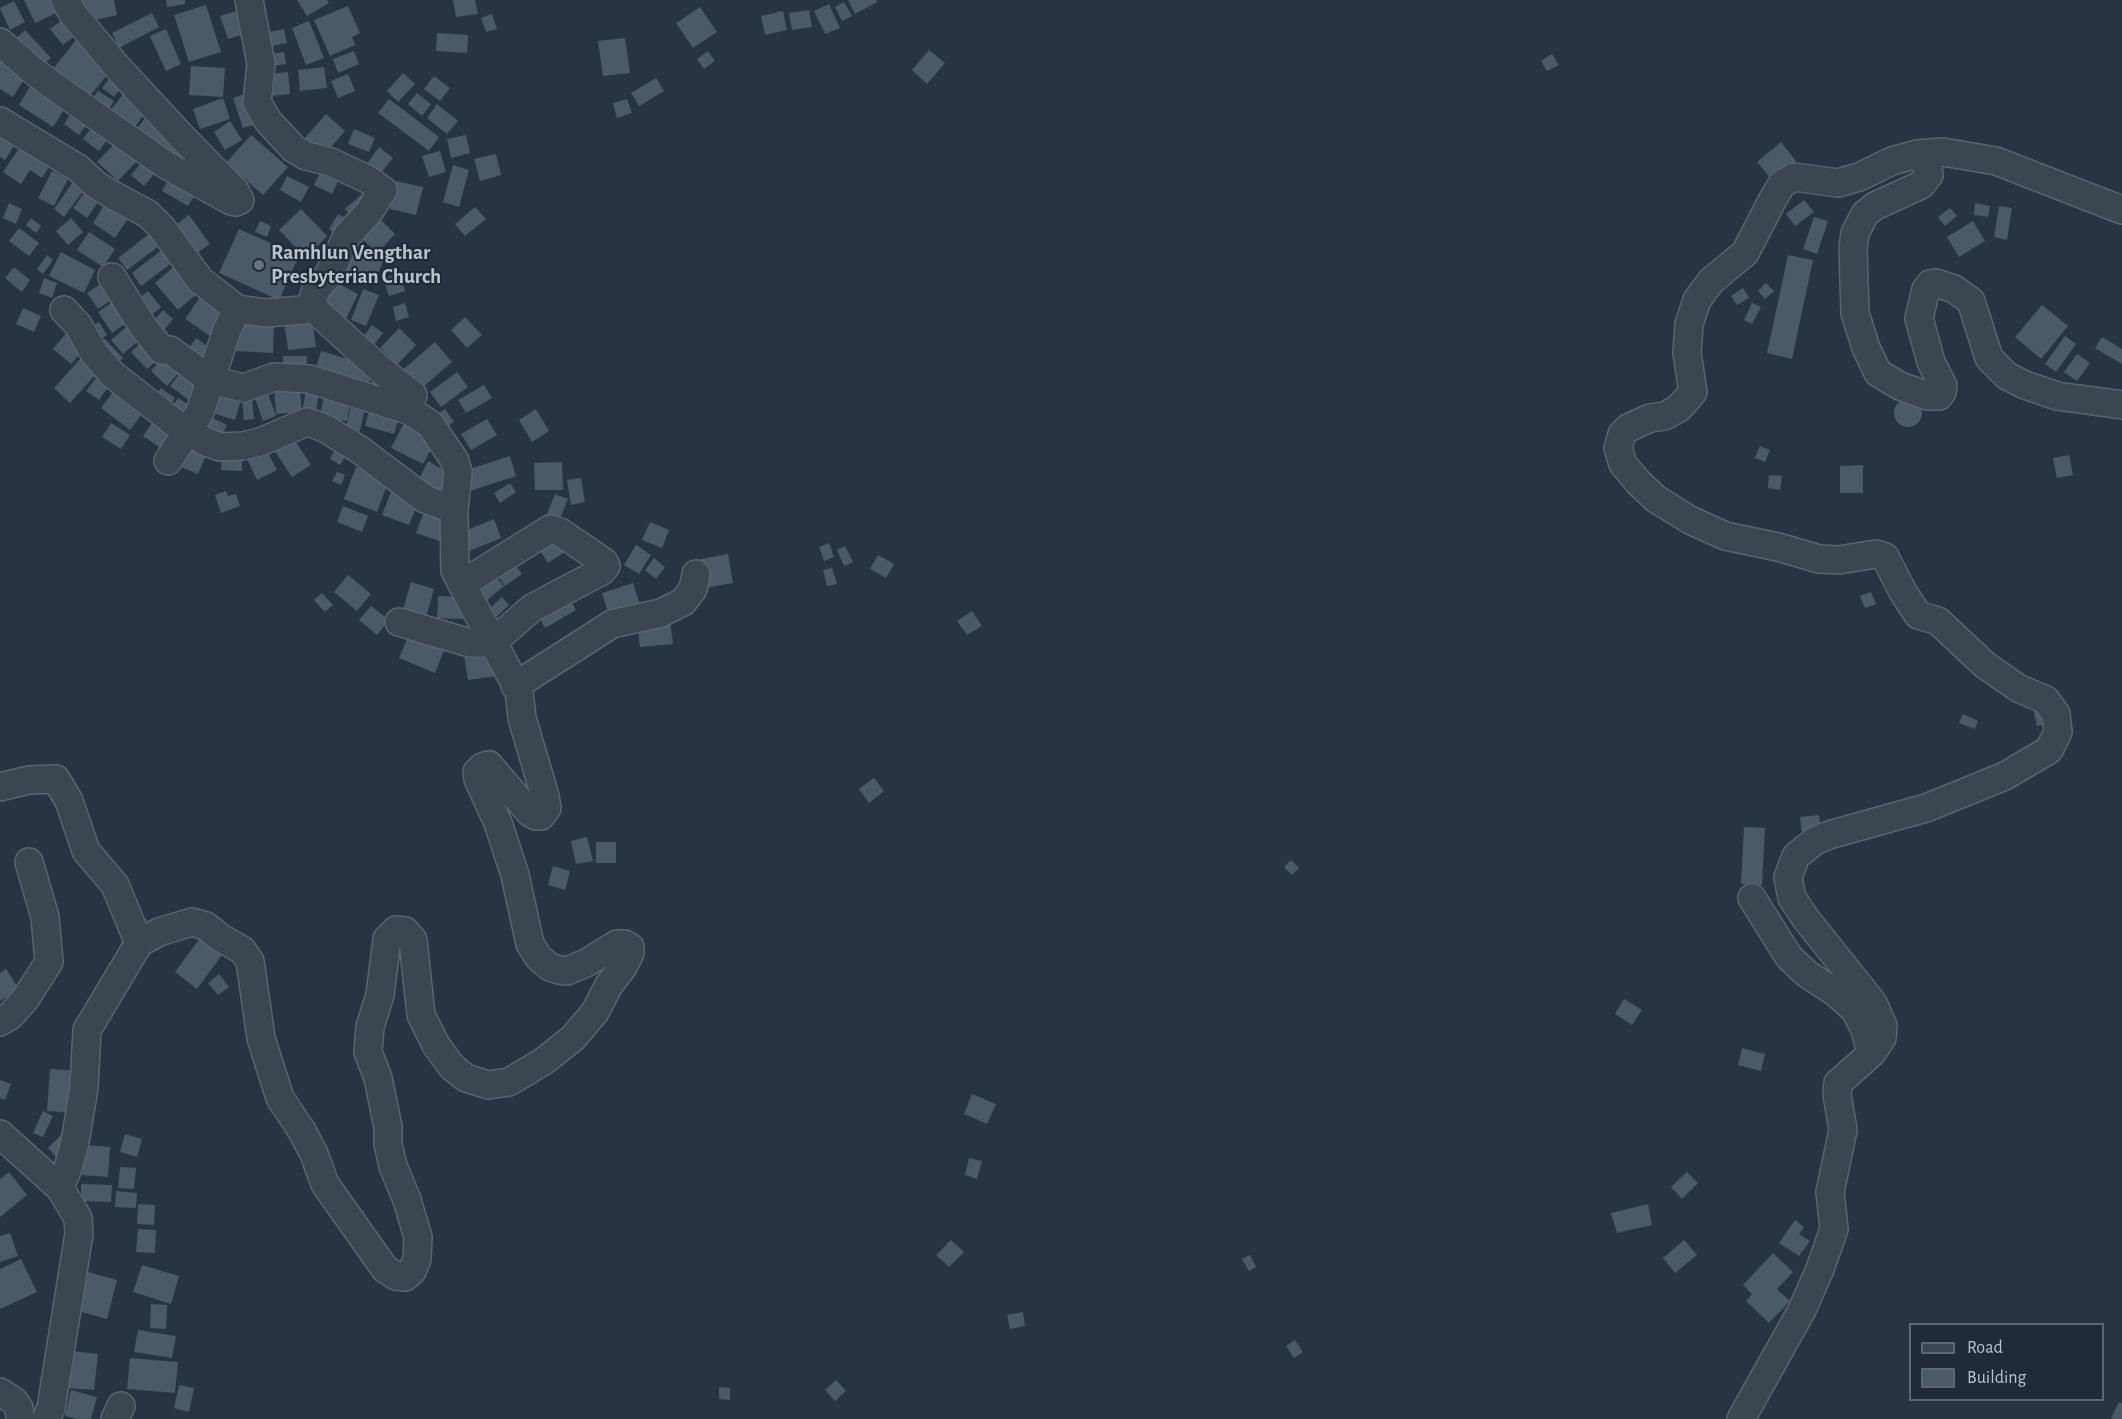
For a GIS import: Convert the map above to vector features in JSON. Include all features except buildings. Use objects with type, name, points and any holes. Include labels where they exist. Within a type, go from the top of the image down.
[{"type":"street","points":[[0,42],[32,70],[166,165],[231,201],[240,200],[235,191],[119,69],[73,14],[65,0]]},
{"type":"street","points":[[249,0],[261,64],[257,102],[267,121],[294,149],[306,156],[318,157],[331,162],[367,179],[383,190],[369,212],[347,236],[328,276],[316,289],[313,299],[314,309],[381,370],[413,395],[408,410]]},
{"type":"street","points":[[0,121],[78,168],[102,189],[148,214],[162,228],[200,280],[237,309],[266,313],[314,309]]},
{"type":"street","points":[[1741,1419],[1802,1310],[1821,1269],[1834,1230],[1830,1192],[1843,1130],[1837,1094],[1838,1083],[1872,1053],[1882,1038],[1883,1026],[1873,1003],[1792,898],[1788,877],[1796,856],[1815,841],[1829,835],[1926,808],[2005,776],[2049,750],[2058,732],[2056,714],[2046,700],[2018,688],[1985,665],[1938,621],[1918,615],[1885,557],[1876,554],[1839,560],[1819,559],[1778,547],[1725,536],[1690,520],[1656,499],[1623,465],[1618,448],[1622,434],[1628,428],[1650,418],[1665,416],[1679,408],[1693,392],[1687,353],[1689,324],[1697,300],[1711,281],[1745,253],[1782,184],[1794,177],[1838,183],[1859,177],[1892,161],[1917,154],[1942,152],[1996,161],[2122,210]]},
{"type":"street","points":[[1917,154],[1928,166],[1929,175],[1921,184],[1875,206],[1865,214],[1855,233],[1853,248],[1855,313],[1866,348],[1878,373],[1900,386],[1928,396],[1939,396],[1942,392],[1943,386],[1931,362],[1919,318],[1926,289],[1930,284],[1936,283],[1954,289],[1971,301],[1989,358],[2007,376],[2057,396],[2122,405]]},
{"type":"street","points":[[60,1188],[75,1142],[84,1088],[87,1030],[149,937],[192,922],[206,926],[221,939],[242,950],[250,961],[261,1038],[280,1098],[302,1131],[331,1193],[385,1269],[396,1276],[405,1277],[412,1271],[417,1259],[418,1237],[407,1200],[393,1166],[378,1078],[368,1052],[370,1027],[380,995],[387,939],[396,930],[405,931],[414,940],[421,1015],[435,1045],[452,1067],[466,1078],[488,1085],[509,1082],[573,1038],[595,1012],[609,985],[630,954],[630,947],[617,944],[586,963],[567,970],[559,970],[550,967],[539,958],[530,944],[515,875],[498,823],[477,772],[482,766],[489,765],[531,813],[541,816],[545,812],[547,808],[545,796],[522,718],[519,691],[455,571],[454,510],[458,472],[455,461],[430,424],[408,410],[309,379],[274,377],[244,388],[210,380],[171,350],[162,350],[144,328],[112,278]]},
{"type":"street","points":[[168,461],[200,412],[227,330],[237,309]]},
{"type":"street","points":[[64,310],[78,325],[94,353],[112,374],[206,442],[220,447],[243,446],[260,442],[307,422],[326,429],[360,450],[425,499],[454,510]]},
{"type":"street","points":[[399,622],[471,643],[492,643],[532,608],[602,571],[606,566],[604,562],[560,532],[550,528],[462,584]]},
{"type":"street","points":[[515,686],[612,624],[661,612],[683,602],[693,589],[696,574]]},
{"type":"street","points":[[0,787],[29,780],[56,779],[69,801],[86,851],[115,885],[149,937]]},
{"type":"street","points":[[0,1022],[10,1016],[26,998],[49,962],[45,917],[29,862]]},
{"type":"street","points":[[1752,898],[1789,957],[1807,974],[1836,993],[1855,1010],[1865,1030],[1872,1053]]},
{"type":"street","points":[[0,1134],[60,1188],[78,1218],[79,1234],[51,1408],[46,1419]]},
{"type":"street","points":[[0,1392],[14,1401],[19,1408],[20,1419]]},
{"type":"place","name":"Ramhlun Vengthar Presbyterian Church","points":[[259,265]]}]
